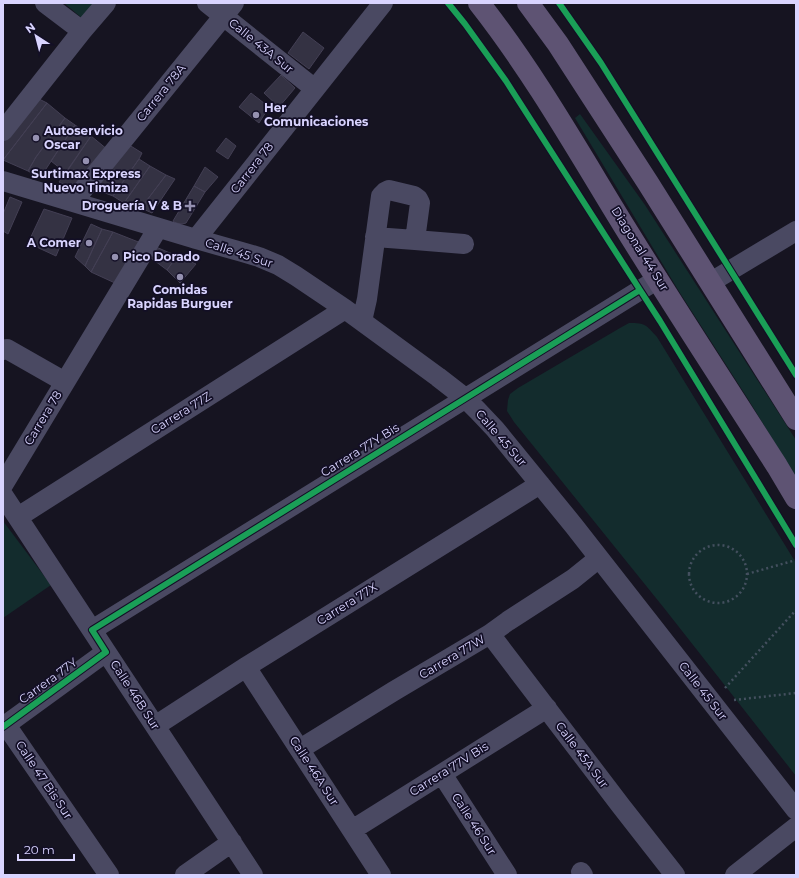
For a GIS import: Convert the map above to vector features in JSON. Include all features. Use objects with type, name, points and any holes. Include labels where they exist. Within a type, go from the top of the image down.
[{"type":"main road","name":"Diagonal 44 Sur","points":[[479,3],[534,80],[796,498]]},
{"type":"main road","points":[[528,3],[558,44],[648,183],[796,419]]},
{"type":"street","points":[[45,3],[82,31]]},
{"type":"street","points":[[3,131],[106,3]]},
{"type":"street","name":"Calle 43A Sur","points":[[207,3],[228,9],[315,89]]},
{"type":"street","name":"Carrera 78","points":[[196,239],[383,3]]},
{"type":"street","name":"Carrera 78A","points":[[73,202],[228,9]]},
{"type":"street","name":"Calle 45 Sur","points":[[3,181],[259,257],[278,265],[362,321],[465,398],[495,429],[540,484],[796,810]]},
{"type":"street","points":[[362,321],[367,298],[381,196],[385,192],[389,190],[414,196],[418,199],[420,203],[414,240]]},
{"type":"street","name":"Carrera 78","points":[[3,485],[158,228]]},
{"type":"street","points":[[711,282],[796,231]]},
{"type":"street","points":[[375,237],[464,244]]},
{"type":"street","name":"Carrera 77Y Bis","points":[[92,630],[658,279]]},
{"type":"street","name":"Carrera 77Z","points":[[18,517],[345,309]]},
{"type":"street","points":[[3,350],[7,349],[65,382]]},
{"type":"street","name":"Carrera 77X","points":[[155,726],[246,667],[540,484]]},
{"type":"street","name":"Calle 46B Sur","points":[[3,495],[253,875]]},
{"type":"street","name":"Carrera 77W","points":[[300,749],[490,634],[573,579],[599,558]]},
{"type":"street","name":"Calle 45A Sur","points":[[490,634],[675,875]]},
{"type":"street","name":"Carrera 77Y","points":[[5,726],[106,652]]},
{"type":"street","name":"Calle 46A Sur","points":[[246,667],[382,875]]},
{"type":"street","name":"Carrera 77V Bis","points":[[352,830],[547,708]]},
{"type":"street","name":"Calle 47 Bis Sur","points":[[5,726],[109,875]]},
{"type":"street","name":"Calle 46 Sur","points":[[442,774],[507,875]]},
{"type":"street","points":[[735,875],[796,827]]},
{"type":"street","points":[[185,875],[232,842]]},
{"type":"path","points":[[714,544],[724,545],[734,549],[741,555],[746,564],[748,574],[746,584],[741,592],[733,599],[724,603],[715,603],[705,601],[694,592],[689,579],[688,569],[691,560],[697,552],[714,544]]},
{"type":"path","points":[[748,574],[796,560]]},
{"type":"path","points":[[712,703],[796,610]]},
{"type":"path","points":[[712,703],[796,693]]},
{"type":"green space","points":[[64,3],[97,3],[83,19]]},
{"type":"green space","points":[[580,114],[645,205],[796,440],[796,478],[748,399],[680,293],[575,118]]},
{"type":"green space","points":[[629,323],[642,324],[657,337],[796,563],[796,776],[664,608],[514,422],[507,411],[510,394],[518,388]]},
{"type":"green space","points":[[3,521],[51,585],[3,618]]},
{"type":"building","points":[[303,32],[324,48],[309,69],[288,53]]},
{"type":"building","points":[[281,75],[295,88],[279,107],[264,93]]},
{"type":"building","name":"Her Comunicaciones","points":[[251,93],[269,107],[259,123],[239,107]]},
{"type":"building","points":[[37,98],[47,103],[3,160],[3,138]]},
{"type":"building","name":"Autoservicio Oscar","points":[[47,103],[65,118],[36,157],[28,171],[3,160]]},
{"type":"building","points":[[65,118],[75,125],[40,178],[28,171],[36,157]]},
{"type":"building","points":[[75,125],[91,136],[66,173],[51,161]]},
{"type":"building","name":"Surtimax Express Nuevo Timiza","points":[[91,136],[108,150],[75,190],[59,182]]},
{"type":"building","points":[[226,138],[236,146],[228,159],[216,151]]},
{"type":"building","points":[[126,143],[142,153],[113,196],[92,188]]},
{"type":"building","points":[[139,159],[150,166],[124,203],[113,196]]},
{"type":"building","points":[[150,166],[166,175],[141,208],[124,203]]},
{"type":"building","points":[[205,167],[218,177],[205,192],[194,186]]},
{"type":"building","points":[[166,175],[175,179],[152,213],[141,208]]},
{"type":"building","name":"Droguería V & B","points":[[194,186],[205,192],[186,223],[176,223],[173,221]]},
{"type":"building","points":[[10,197],[22,202],[8,234],[3,231],[3,214]]},
{"type":"building","points":[[44,209],[72,218],[56,256],[28,243]]},
{"type":"building","name":"A Comer","points":[[91,224],[102,229],[85,266],[75,257]]},
{"type":"building","points":[[102,229],[113,232],[91,272],[85,266]]},
{"type":"building","name":"Pico Dorado","points":[[113,232],[141,243],[115,283],[91,272]]},
{"type":"building","points":[[156,247],[177,256],[167,270],[151,258]]},
{"type":"building","name":"Comidas Rapidas Burguer","points":[[177,256],[196,264],[180,283],[167,270]]},
{"type":"cycle path","points":[[448,3],[506,81],[660,321],[796,545]]},
{"type":"cycle path","points":[[559,3],[601,63],[796,375]]},
{"type":"cycle path","points":[[3,727],[106,652],[92,630],[640,290]]},
{"type":"place","name":"Her Comunicaciones","points":[[256,115]]},
{"type":"place","name":"Autoservicio Oscar","points":[[36,138]]},
{"type":"place","name":"Surtimax Express Nuevo Timiza","points":[[86,161]]},
{"type":"place","name":"Droguería V & B","points":[[190,206]]},
{"type":"place","name":"A Comer","points":[[89,243]]},
{"type":"place","name":"Pico Dorado","points":[[115,257]]},
{"type":"place","name":"Comidas Rapidas Burguer","points":[[180,277]]}]
